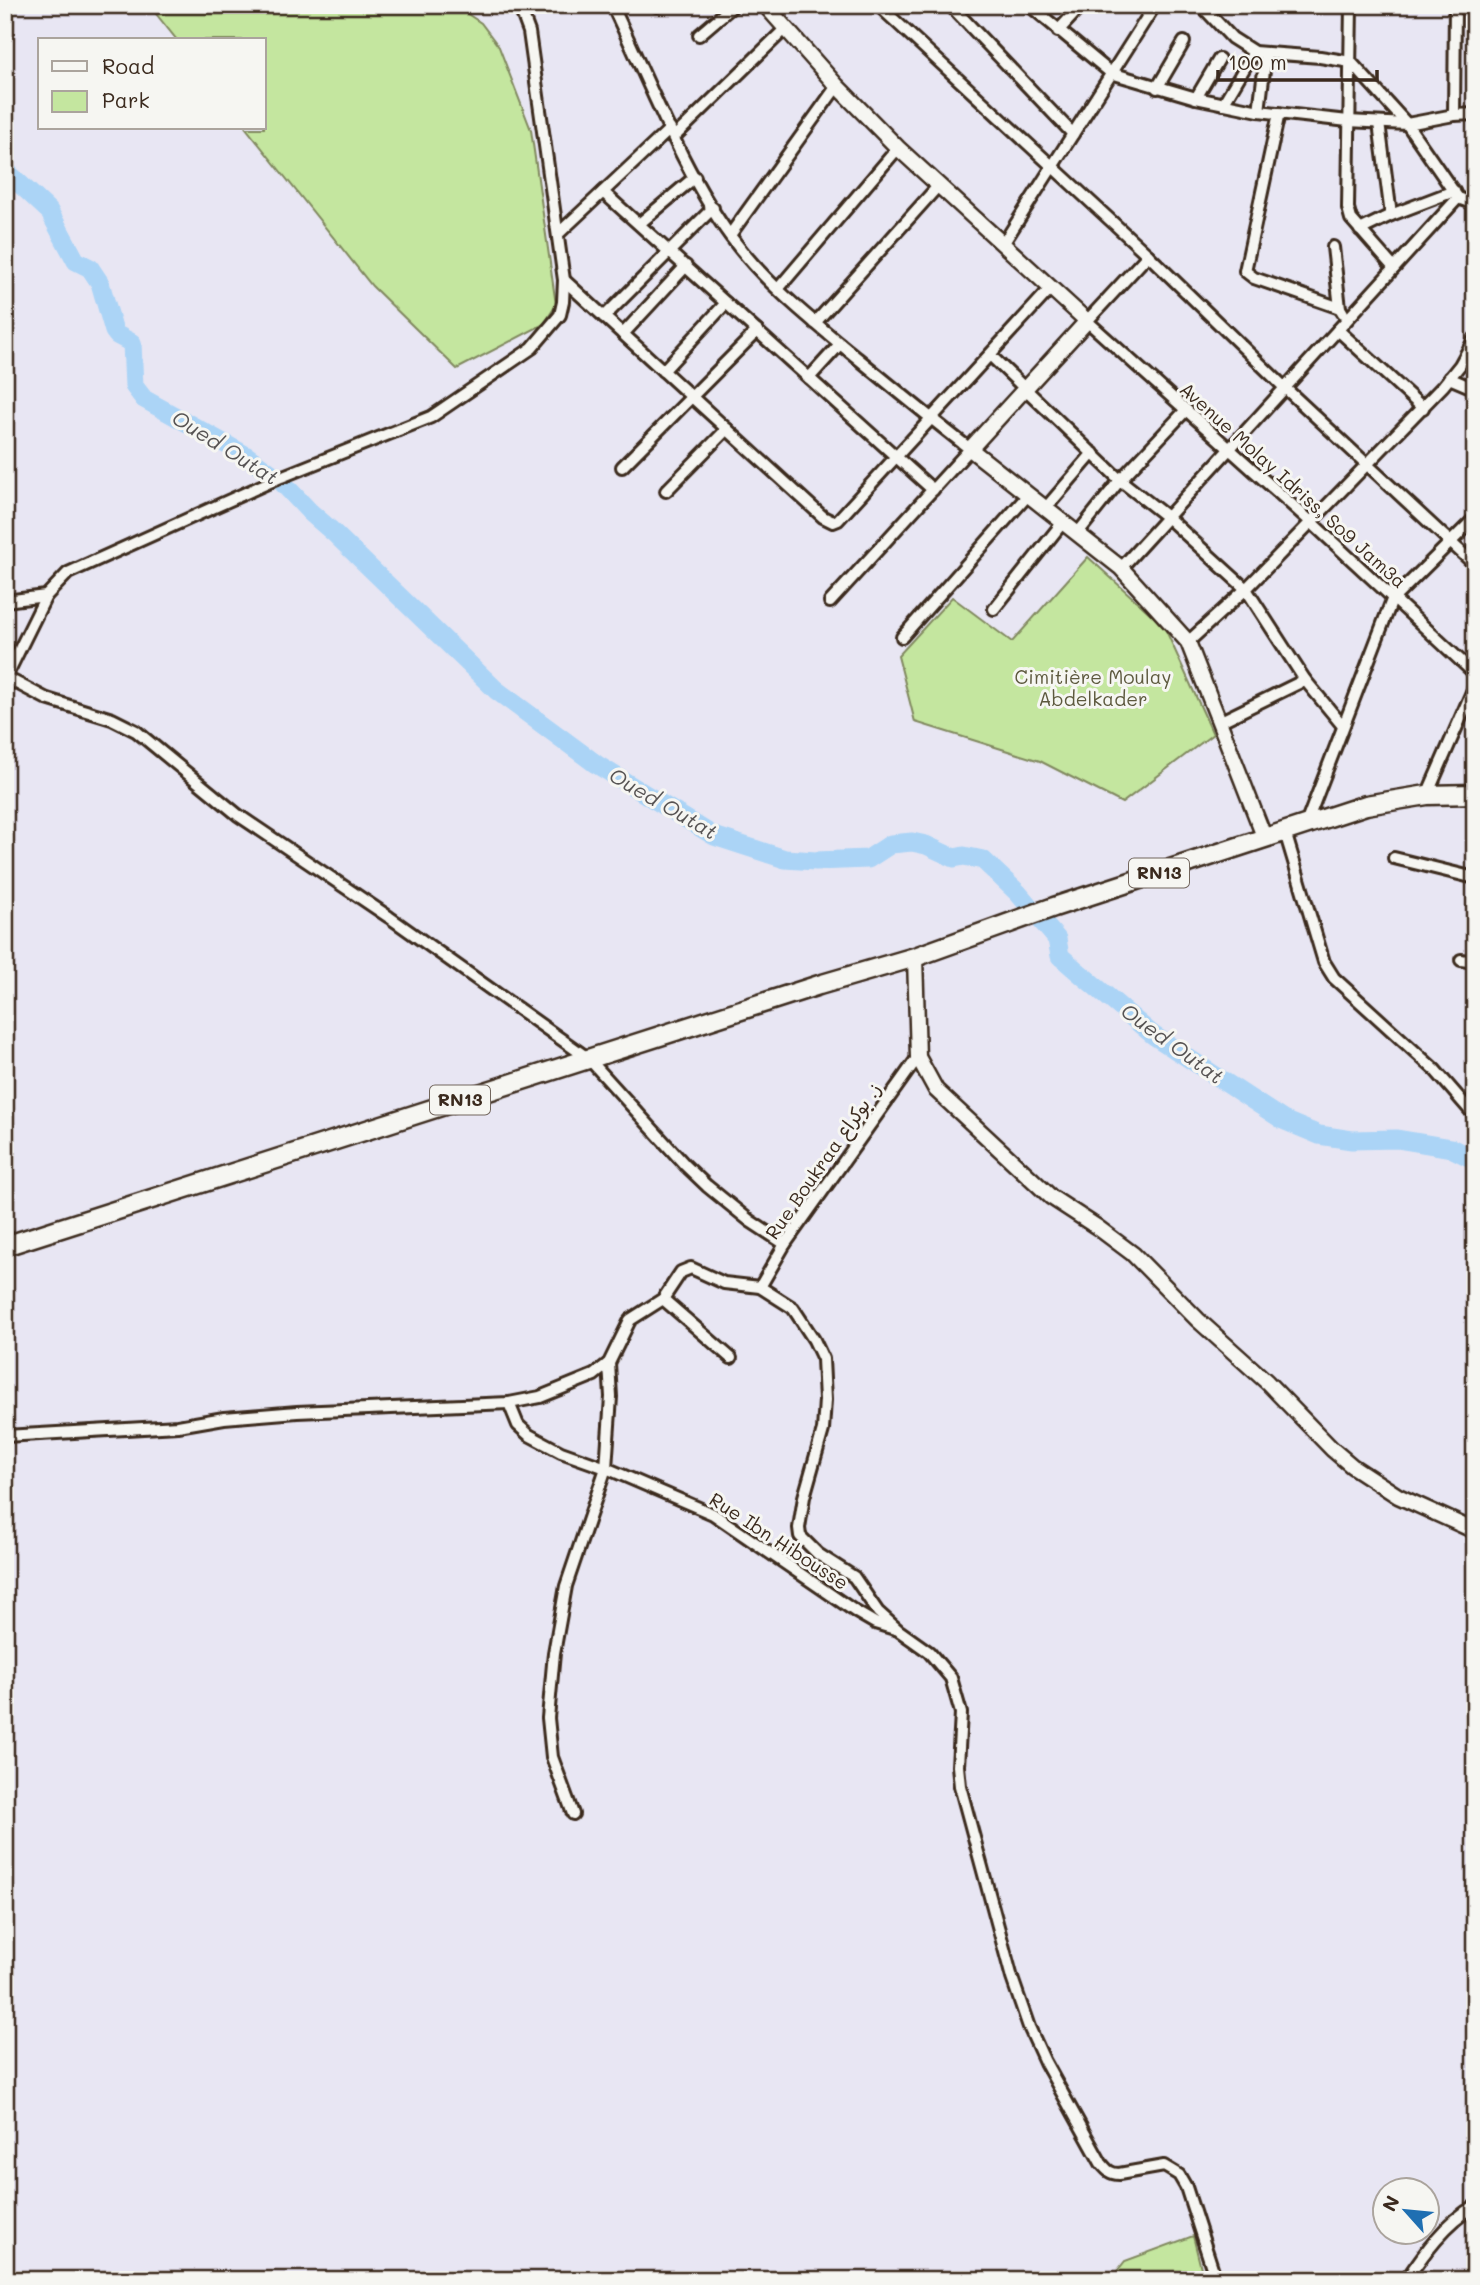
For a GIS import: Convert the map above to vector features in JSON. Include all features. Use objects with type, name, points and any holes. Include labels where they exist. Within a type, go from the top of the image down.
[{"type":"main road","name":"RN13","points":[[5,1246],[819,985],[915,957],[1054,907],[1366,805],[1427,795],[1475,794]]},
{"type":"street","points":[[519,5],[529,32],[564,280],[563,302],[559,315],[532,348],[431,416],[281,477],[68,573],[46,596],[6,678],[47,699],[112,719],[136,731],[237,815],[389,917],[589,1059],[706,1186],[739,1213],[785,1244]]},
{"type":"street","points":[[612,5],[672,133],[713,208],[730,235],[778,289],[931,419],[1121,568],[1188,642],[1265,839]]},
{"type":"street","points":[[699,35],[734,5]]},
{"type":"street","points":[[765,5],[837,86],[898,148],[1087,321]]},
{"type":"street","points":[[878,5],[1148,255],[1285,388],[1475,565]]},
{"type":"street","points":[[950,5],[1073,134]]},
{"type":"street","points":[[1058,31],[1082,5]]},
{"type":"street","points":[[1003,244],[1155,5]]},
{"type":"street","points":[[1201,5],[1232,38],[1254,52],[1351,62],[1407,124],[1456,195],[1475,204]]},
{"type":"street","points":[[1351,5],[1348,208],[1351,219],[1394,268]]},
{"type":"street","points":[[1454,115],[1455,5]]},
{"type":"street","points":[[1031,6],[1111,74],[1196,98],[1259,111],[1379,123],[1407,124],[1475,114]]},
{"type":"street","points":[[558,234],[785,29]]},
{"type":"street","points":[[1157,88],[1184,42]]},
{"type":"street","points":[[1223,104],[1254,52]]},
{"type":"street","points":[[1259,111],[1266,54]]},
{"type":"street","points":[[1196,98],[1219,59]]},
{"type":"street","points":[[730,235],[837,86]]},
{"type":"street","points":[[1279,113],[1245,271],[1254,278],[1340,307]]},
{"type":"street","points":[[1379,123],[1391,215]]},
{"type":"street","points":[[778,289],[898,148]]},
{"type":"street","points":[[639,224],[695,177]]},
{"type":"street","points":[[815,323],[939,185]]},
{"type":"street","points":[[603,192],[933,490]]},
{"type":"street","points":[[1360,230],[1391,215],[1456,195]]},
{"type":"street","points":[[1121,568],[1394,268],[1456,195]]},
{"type":"street","points":[[604,317],[713,208]]},
{"type":"street","points":[[1333,247],[1340,307],[1347,320]]},
{"type":"street","points":[[830,601],[1148,255]]},
{"type":"street","points":[[623,334],[686,266]]},
{"type":"street","points":[[564,280],[823,517],[833,522],[838,520],[1050,289]]},
{"type":"street","points":[[663,370],[726,303]]},
{"type":"street","name":"Avenue Molay Idriss, So9 Jam3a","points":[[1087,321],[1475,674]]},
{"type":"street","points":[[1338,330],[1423,408]]},
{"type":"street","points":[[622,467],[757,331]]},
{"type":"street","points":[[1188,642],[1246,589],[1423,408],[1460,365],[1475,338]]},
{"type":"street","points":[[809,378],[840,344]]},
{"type":"street","points":[[990,355],[1120,481],[1167,517],[1246,589],[1305,680],[1343,726]]},
{"type":"street","points":[[1450,378],[1475,389]]},
{"type":"street","points":[[1077,534],[1120,481],[1186,410]]},
{"type":"street","points":[[666,491],[727,429]]},
{"type":"street","points":[[1045,509],[1093,453]]},
{"type":"street","points":[[902,637],[1028,495]]},
{"type":"street","points":[[1306,824],[1392,600],[1475,518]]},
{"type":"street","points":[[994,609],[1063,522]]},
{"type":"street","points":[[5,601],[46,596]]},
{"type":"street","points":[[1219,722],[1305,680]]},
{"type":"street","points":[[1427,795],[1475,685]]},
{"type":"street","points":[[1285,832],[1324,962],[1334,978],[1435,1070],[1475,1116]]},
{"type":"street","points":[[1394,858],[1475,878]]},
{"type":"street","points":[[915,957],[918,1057],[925,1073],[948,1102],[1051,1197],[1133,1254],[1198,1320],[1267,1382],[1352,1466],[1398,1496],[1475,1531]]},
{"type":"street","points":[[1461,960],[1475,962]]},
{"type":"street","name":"Rue Boukraa ز. بوكراع","points":[[760,1287],[785,1244],[918,1057]]},
{"type":"street","points":[[5,1436],[178,1426],[227,1418],[297,1412],[509,1403],[540,1397],[594,1375],[609,1363],[631,1320],[663,1299],[681,1272],[691,1268],[724,1283],[760,1287],[793,1308],[803,1321],[822,1359],[825,1400],[823,1430],[805,1491],[800,1536],[818,1554],[854,1577],[878,1612],[929,1653],[951,1678],[961,1713],[958,1766],[964,1808],[1012,1978],[1032,2035],[1107,2170],[1112,2174],[1119,2174],[1164,2166],[1179,2175],[1188,2193],[1216,2280]]},
{"type":"street","points":[[663,1299],[731,1358]]},
{"type":"street","points":[[573,1814],[552,1757],[549,1739],[554,1662],[566,1586],[606,1468],[611,1397],[609,1363]]},
{"type":"street","name":"Rue Ibn Hibousse","points":[[509,1403],[518,1425],[529,1436],[561,1452],[606,1468],[713,1514],[856,1612],[875,1623],[898,1630]]},
{"type":"street","points":[[1406,2280],[1434,2242],[1475,2206]]},
{"type":"green space","points":[[149,5],[454,5],[481,23],[499,47],[531,130],[556,305],[544,324],[457,369],[372,286],[248,130],[266,130],[266,38],[175,38]]},
{"type":"green space","name":"Cimitière Moulay Abdelkader","points":[[1088,557],[1164,626],[1213,734],[1122,803],[1040,761],[915,722],[898,656],[952,597],[1012,642]]},
{"type":"green space","points":[[1193,2236],[1204,2280],[1110,2280],[1125,2261]]},
{"type":"waterway","name":"Oued Outat","points":[[5,170],[49,211],[76,261],[90,268],[100,283],[114,331],[132,343],[134,386],[144,399],[247,456],[278,478],[496,690],[596,764],[714,836],[785,859],[868,859],[891,844],[912,842],[926,845],[954,858],[964,856],[983,860],[1018,893],[1057,939],[1060,956],[1076,970],[1153,1035],[1283,1120],[1319,1135],[1352,1140],[1397,1139],[1451,1148],[1475,1160]]}]
